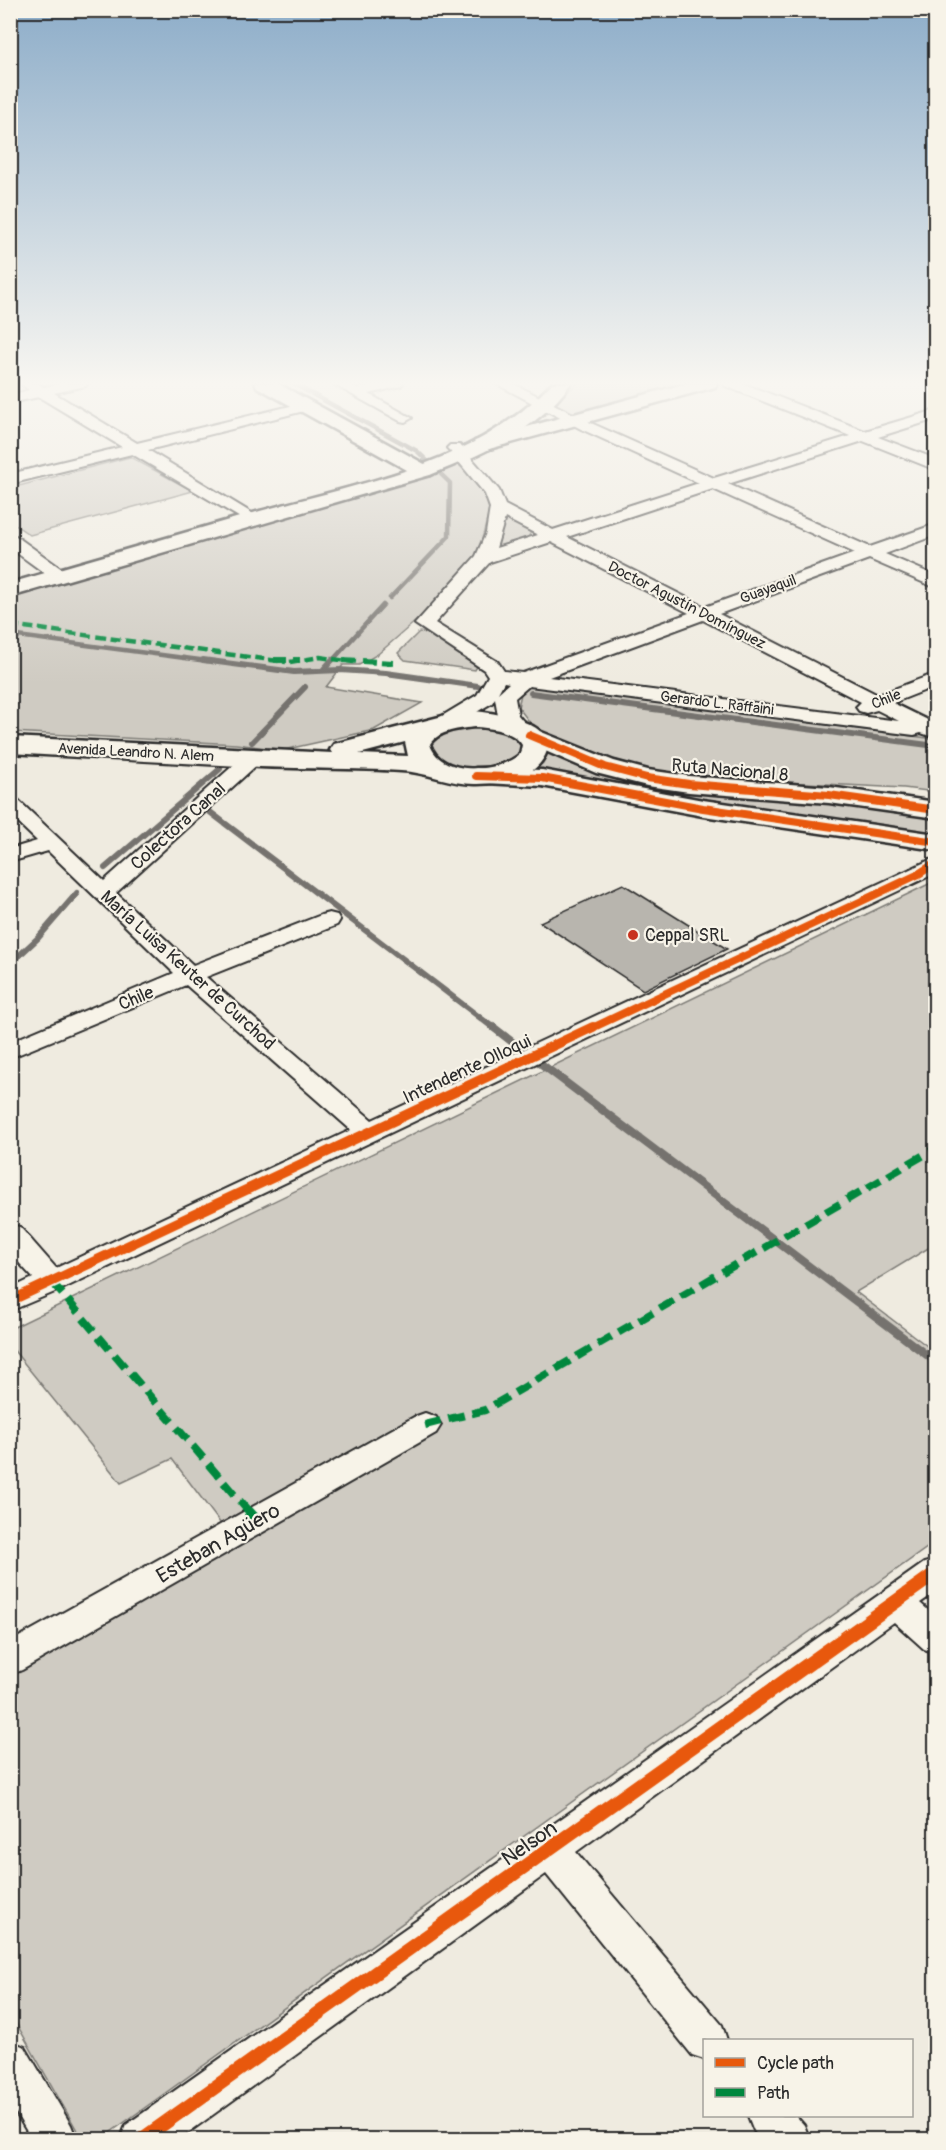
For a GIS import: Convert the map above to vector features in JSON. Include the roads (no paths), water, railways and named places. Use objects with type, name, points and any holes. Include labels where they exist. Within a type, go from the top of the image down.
[{"type":"main road","points":[[10,581],[56,572],[367,483]]},
{"type":"main road","points":[[10,590],[56,572]]},
{"type":"main road","name":"Ruta Nacional 8","points":[[438,725],[475,718],[507,723],[604,767],[647,778],[689,784],[829,795],[936,810]]},
{"type":"main road","points":[[438,725],[422,735],[417,742],[416,751],[421,759],[430,766],[443,771]]},
{"type":"main road","name":"Avenida Leandro N. Alem","points":[[257,759],[363,746],[438,725]]},
{"type":"main road","points":[[476,776],[493,775],[521,766],[530,759],[534,751],[534,743],[524,732]]},
{"type":"main road","name":"Avenida Leandro N. Alem","points":[[10,745],[257,759],[404,763],[476,776]]},
{"type":"main road","name":"Ruta Nacional 8","points":[[476,776],[542,778],[703,808],[936,842]]},
{"type":"street","points":[[192,483],[249,518]]},
{"type":"street","points":[[438,725],[485,699],[498,676],[491,666],[423,624],[484,558],[494,533],[498,508],[493,493],[486,483]]},
{"type":"street","points":[[484,558],[713,483]]},
{"type":"street","points":[[715,483],[936,583]]},
{"type":"street","name":"Doctor Agustín Domínguez","points":[[498,508],[935,732]]},
{"type":"street","name":"Guayaquil","points":[[524,732],[508,716],[505,697],[525,679],[936,530]]},
{"type":"street","points":[[10,540],[56,572]]},
{"type":"street","name":"Gerardo L. Raffaini","points":[[498,676],[935,732]]},
{"type":"street","name":"Chile","points":[[838,719],[936,679]]},
{"type":"street","name":"Colectora Canal","points":[[103,893],[257,759]]},
{"type":"street","name":"María Luisa Keuter de Curchod","points":[[10,803],[189,975],[371,1133]]},
{"type":"street","points":[[10,856],[51,843]]},
{"type":"street","name":"Intendente Olloqui","points":[[10,1301],[917,875],[936,863]]},
{"type":"street","name":"Chile","points":[[10,1051],[189,975],[329,920]]},
{"type":"street","points":[[10,1234],[51,1282]]},
{"type":"street","name":"Esteban Agüero","points":[[10,1660],[425,1425]]},
{"type":"street","name":"Nelson","points":[[141,2139],[936,1573]]},
{"type":"street","points":[[895,1602],[936,1639]]},
{"type":"street","points":[[550,1850],[706,2039]]},
{"type":"street","points":[[10,2062],[56,2139]]},
{"type":"street","points":[[771,2117],[789,2139]]},
{"type":"waterway","points":[[390,598],[449,536],[450,483]]},
{"type":"waterway","points":[[331,662],[383,605]]},
{"type":"waterway","points":[[10,635],[215,662]]},
{"type":"waterway","points":[[203,660],[294,672],[340,670],[386,673],[478,686]]},
{"type":"waterway","points":[[324,669],[332,660]]},
{"type":"waterway","points":[[252,742],[305,687]]},
{"type":"waterway","points":[[531,693],[936,746]]},
{"type":"waterway","points":[[105,868],[220,769]]},
{"type":"waterway","points":[[210,812],[495,1029]]},
{"type":"waterway","points":[[10,964],[38,938],[77,893]]},
{"type":"waterway","points":[[493,1027],[524,1051]]},
{"type":"waterway","points":[[540,1063],[936,1362]]},
{"type":"place","name":"Ceppal SRL","points":[[633,935]]}]
